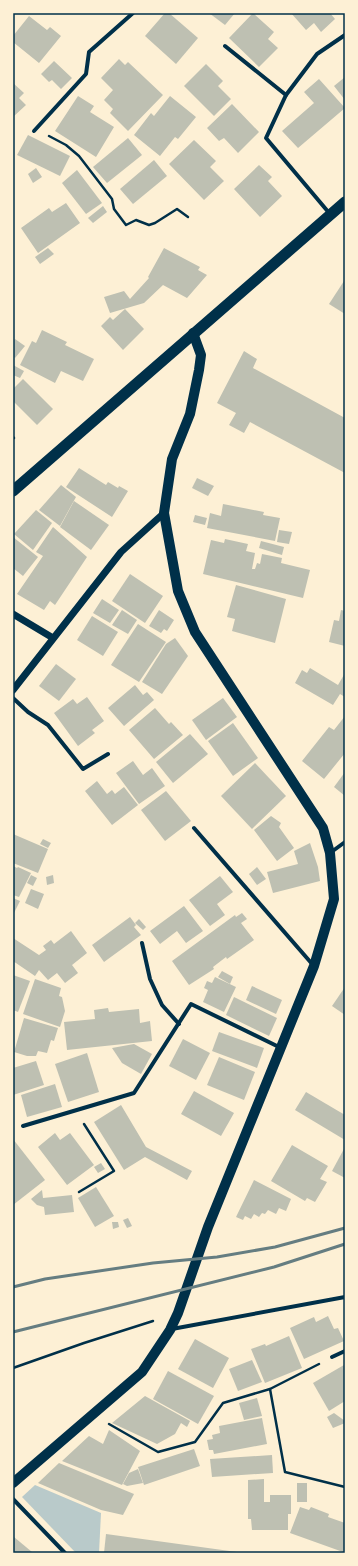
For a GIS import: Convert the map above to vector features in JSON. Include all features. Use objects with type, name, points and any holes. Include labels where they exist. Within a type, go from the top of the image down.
[{"type":"highway","points":[[13,491],[345,202]]},
{"type":"main road","points":[[13,1483],[142,1372],[170,1330],[178,1313],[208,1227],[314,966],[334,899],[330,853],[323,828],[195,632],[178,591],[164,513],[172,459],[190,414],[199,370],[201,355],[193,334]]},
{"type":"street","points":[[34,131],[86,74],[89,52],[133,13]]},
{"type":"street","points":[[331,214],[266,138],[286,95],[317,54],[345,35]]},
{"type":"street","points":[[225,46],[286,95]]},
{"type":"street","points":[[13,690],[121,552],[164,513]]},
{"type":"street","points":[[13,614],[53,638]]},
{"type":"street","points":[[13,698],[28,712],[48,725],[83,769],[108,754]]},
{"type":"street","points":[[194,828],[314,966]]},
{"type":"street","points":[[330,853],[345,842]]},
{"type":"street","points":[[142,943],[150,979],[162,1005],[179,1024]]},
{"type":"street","points":[[23,1126],[134,1093],[191,1004],[281,1048]]},
{"type":"street","points":[[170,1330],[345,1297]]},
{"type":"street","points":[[332,1357],[345,1351]]},
{"type":"street","points":[[13,1499],[65,1553]]},
{"type":"path","points":[[66,145],[79,156],[112,199],[114,209],[126,225],[136,220],[149,225],[155,224],[177,208],[188,217]]},
{"type":"path","points":[[76,1110],[114,1171],[79,1192]]},
{"type":"path","points":[[13,1368],[84,1343],[178,1313]]},
{"type":"path","points":[[93,1415],[158,1452],[195,1442],[223,1403],[270,1389],[332,1357]]},
{"type":"path","points":[[270,1389],[284,1472],[345,1487]]},
{"type":"shaded area","points":[[35,1485],[101,1513],[99,1553],[76,1553],[22,1497]]},
{"type":"building","points":[[165,13],[169,13],[198,38],[176,64],[145,36]]},
{"type":"building","points":[[209,13],[235,13],[225,25]]},
{"type":"building","points":[[253,13],[274,32],[268,39],[278,48],[259,67],[229,38]]},
{"type":"building","points":[[291,13],[330,13],[335,19],[321,32],[314,23],[306,30]]},
{"type":"building","points":[[29,16],[47,30],[50,27],[61,36],[39,63],[13,42],[13,36]]},
{"type":"building","points":[[119,59],[125,65],[128,62],[163,95],[128,131],[110,113],[113,109],[104,100],[113,90],[101,78]]},
{"type":"building","points":[[54,61],[72,78],[61,89],[52,80],[49,82],[41,74]]},
{"type":"building","points":[[206,64],[223,81],[218,86],[231,99],[214,116],[184,86]]},
{"type":"building","points":[[345,77],[345,100],[334,86]]},
{"type":"building","points":[[319,79],[345,108],[298,148],[282,131],[314,103],[304,92]]},
{"type":"building","points":[[13,83],[24,93],[19,98],[26,105],[13,117]]},
{"type":"building","points":[[78,96],[94,106],[90,112],[114,127],[96,157],[55,131]]},
{"type":"building","points":[[170,96],[196,117],[178,139],[175,137],[160,156],[134,135],[151,113],[154,116]]},
{"type":"building","points":[[232,104],[259,132],[238,153],[224,138],[219,141],[207,128]]},
{"type":"building","points":[[28,135],[70,156],[60,176],[17,155]]},
{"type":"building","points":[[128,138],[142,155],[107,183],[93,167]]},
{"type":"building","points":[[194,140],[216,161],[210,167],[224,181],[204,200],[169,164]]},
{"type":"building","points":[[154,160],[167,176],[133,204],[120,189]]},
{"type":"building","points":[[259,165],[272,177],[268,181],[282,196],[260,217],[234,189]]},
{"type":"building","points":[[36,168],[42,177],[33,183],[28,174]]},
{"type":"building","points":[[77,170],[102,203],[86,214],[62,183]]},
{"type":"building","points":[[66,203],[80,223],[38,253],[21,228],[49,208],[52,212]]},
{"type":"building","points":[[103,206],[107,212],[93,223],[88,218]]},
{"type":"building","points":[[48,248],[54,254],[40,264],[35,257]]},
{"type":"building","points":[[164,248],[200,267],[198,270],[207,275],[187,298],[163,285],[144,303],[110,313],[104,297],[124,291],[130,299],[149,278],[148,277]]},
{"type":"building","points":[[345,281],[345,314],[329,304]]},
{"type":"building","points":[[125,309],[144,329],[123,350],[101,326],[110,317],[113,320]]},
{"type":"building","points":[[42,330],[67,342],[65,345],[94,359],[83,381],[61,371],[55,383],[20,365],[32,341],[36,343]]},
{"type":"building","points":[[15,339],[25,346],[15,358],[13,356],[13,342]]},
{"type":"building","points":[[244,351],[257,359],[253,368],[345,418],[345,473],[250,422],[244,433],[229,425],[236,413],[217,403]]},
{"type":"building","points":[[13,365],[24,371],[20,378],[13,375]]},
{"type":"building","points":[[23,379],[53,409],[37,425],[13,401],[13,389]]},
{"type":"building","points":[[79,468],[106,485],[108,482],[118,488],[119,486],[128,491],[112,517],[66,487]]},
{"type":"building","points":[[197,478],[214,486],[208,496],[192,488]]},
{"type":"building","points":[[61,485],[76,497],[60,526],[39,510]]},
{"type":"building","points":[[74,501],[109,525],[91,550],[60,527]]},
{"type":"building","points":[[223,504],[264,512],[263,515],[280,518],[275,541],[207,528],[210,513],[221,516]]},
{"type":"building","points":[[36,510],[52,523],[33,550],[14,534]]},
{"type":"building","points":[[195,515],[207,518],[205,525],[193,522]]},
{"type":"building","points":[[53,527],[87,557],[55,605],[50,601],[44,610],[17,594],[43,556],[36,552]]},
{"type":"building","points":[[279,530],[292,532],[289,544],[277,542]]},
{"type":"building","points":[[13,537],[38,557],[23,576],[13,568]]},
{"type":"building","points":[[225,539],[248,544],[246,551],[255,553],[252,569],[255,569],[257,563],[260,564],[262,554],[282,558],[281,563],[310,570],[303,598],[203,574],[211,540],[224,543]]},
{"type":"building","points":[[261,541],[284,547],[282,555],[259,548]]},
{"type":"building","points":[[130,574],[163,596],[145,623],[112,601]]},
{"type":"building","points":[[236,585],[286,599],[275,643],[232,631],[235,619],[227,617]]},
{"type":"building","points":[[102,599],[119,610],[110,623],[93,613]]},
{"type":"building","points":[[122,610],[137,620],[128,634],[112,625]]},
{"type":"building","points":[[159,610],[174,620],[167,631],[164,629],[161,633],[149,626]]},
{"type":"building","points":[[341,610],[345,611],[345,646],[329,642],[334,620],[339,621]]},
{"type":"building","points":[[92,616],[118,632],[103,656],[77,640]]},
{"type":"building","points":[[138,624],[166,642],[139,682],[111,665]]},
{"type":"building","points":[[175,638],[188,656],[162,694],[142,682],[166,644]]},
{"type":"building","points":[[56,664],[76,679],[59,701],[39,686]]},
{"type":"building","points":[[310,668],[338,685],[345,673],[345,697],[340,694],[333,705],[295,683],[302,670],[307,673]]},
{"type":"building","points":[[135,685],[143,695],[147,692],[154,700],[124,726],[108,708]]},
{"type":"building","points":[[87,697],[104,721],[92,730],[95,733],[78,746],[54,713],[73,699],[77,704]]},
{"type":"building","points":[[223,698],[237,717],[206,740],[192,720]]},
{"type":"building","points":[[155,708],[169,724],[171,722],[183,735],[154,759],[129,730]]},
{"type":"building","points":[[345,716],[345,753],[324,779],[302,761],[329,727],[334,730]]},
{"type":"building","points":[[233,723],[258,758],[233,776],[208,741]]},
{"type":"building","points":[[190,734],[208,754],[173,783],[156,762]]},
{"type":"building","points":[[133,761],[143,775],[152,768],[165,786],[139,804],[116,773]]},
{"type":"building","points":[[255,763],[286,796],[252,829],[221,796]]},
{"type":"building","points":[[345,772],[345,796],[334,787]]},
{"type":"building","points":[[97,781],[107,794],[112,790],[115,794],[124,787],[138,805],[112,825],[85,791]]},
{"type":"building","points":[[166,791],[191,821],[165,841],[141,810]]},
{"type":"building","points":[[271,816],[281,823],[279,827],[294,848],[277,861],[254,830]]},
{"type":"building","points":[[13,834],[48,849],[38,873],[13,863]]},
{"type":"building","points":[[43,839],[51,843],[48,848],[40,844]]},
{"type":"building","points":[[310,843],[318,867],[320,881],[273,893],[267,872],[298,864],[294,851]]},
{"type":"building","points":[[13,866],[31,873],[19,897],[13,895]]},
{"type":"building","points":[[257,867],[266,879],[257,885],[249,874]]},
{"type":"building","points":[[31,875],[37,878],[33,886],[27,883]]},
{"type":"building","points":[[53,875],[54,883],[47,885],[46,877]]},
{"type":"building","points":[[220,876],[233,892],[217,904],[225,915],[210,926],[189,900]]},
{"type":"building","points":[[31,889],[44,894],[38,909],[25,903]]},
{"type":"building","points":[[13,898],[20,901],[13,915]]},
{"type":"building","points":[[184,906],[203,931],[186,943],[177,931],[160,944],[150,931]]},
{"type":"building","points":[[242,913],[247,919],[241,923],[254,940],[227,959],[226,957],[213,967],[214,969],[189,985],[172,961],[235,915],[236,917]]},
{"type":"building","points":[[130,917],[136,925],[134,927],[141,935],[104,962],[92,945]]},
{"type":"building","points":[[139,919],[146,927],[143,930],[135,923]]},
{"type":"building","points":[[71,931],[87,953],[72,965],[78,973],[65,983],[57,973],[48,980],[39,970],[35,976],[13,961],[13,938],[39,955],[46,950],[43,946],[51,940],[54,944]]},
{"type":"building","points":[[222,971],[233,977],[230,984],[218,977]]},
{"type":"building","points":[[13,975],[30,981],[18,1012],[13,1010]]},
{"type":"building","points":[[215,977],[236,987],[224,1012],[203,1002],[208,990],[204,988],[207,981],[212,983]]},
{"type":"building","points":[[35,979],[61,988],[59,996],[62,997],[65,1011],[60,1027],[23,1014]]},
{"type":"building","points":[[252,986],[282,1000],[276,1014],[246,1000]]},
{"type":"building","points":[[345,987],[345,1015],[332,1006]]},
{"type":"building","points":[[234,997],[277,1018],[269,1036],[226,1015]]},
{"type":"building","points":[[108,1008],[109,1012],[139,1009],[140,1023],[150,1021],[152,1041],[67,1050],[64,1022],[95,1019],[94,1010]]},
{"type":"building","points":[[24,1018],[58,1028],[54,1041],[51,1040],[47,1053],[38,1051],[36,1056],[27,1056],[14,1052]]},
{"type":"building","points":[[219,1032],[264,1048],[257,1068],[212,1051]]},
{"type":"building","points":[[183,1039],[210,1053],[196,1080],[169,1066]]},
{"type":"building","points":[[134,1044],[152,1054],[141,1074],[122,1063],[112,1048]]},
{"type":"building","points":[[87,1053],[99,1092],[68,1102],[55,1064]]},
{"type":"building","points":[[219,1057],[255,1072],[244,1100],[207,1085]]},
{"type":"building","points":[[36,1061],[44,1085],[13,1095],[13,1068]]},
{"type":"building","points":[[55,1084],[62,1107],[27,1117],[21,1095]]},
{"type":"building","points":[[194,1091],[234,1113],[221,1136],[181,1114]]},
{"type":"building","points":[[306,1092],[345,1115],[345,1140],[295,1110]]},
{"type":"building","points":[[121,1105],[146,1147],[192,1171],[187,1180],[145,1157],[124,1170],[94,1122]]},
{"type":"building","points":[[55,1133],[60,1140],[70,1133],[94,1165],[67,1185],[38,1147]]},
{"type":"building","points":[[13,1139],[45,1180],[13,1205]]},
{"type":"building","points":[[292,1145],[328,1166],[320,1179],[327,1182],[315,1202],[307,1198],[305,1201],[271,1181]]},
{"type":"building","points":[[345,1147],[345,1178],[332,1171]]},
{"type":"building","points":[[101,1163],[105,1169],[98,1173],[94,1167]]},
{"type":"building","points":[[254,1180],[291,1199],[286,1211],[279,1208],[276,1214],[268,1210],[265,1214],[262,1213],[259,1217],[254,1214],[251,1219],[245,1216],[243,1220],[236,1217]]},
{"type":"building","points":[[96,1187],[114,1216],[95,1227],[78,1198]]},
{"type":"building","points":[[42,1190],[43,1198],[72,1195],[74,1212],[45,1215],[44,1207],[37,1205],[31,1199]]},
{"type":"building","points":[[128,1218],[132,1226],[127,1228],[123,1220]]},
{"type":"building","points":[[112,1222],[118,1222],[119,1227],[113,1229]]},
{"type":"building","points":[[328,1316],[334,1329],[338,1328],[344,1341],[304,1359],[290,1328],[314,1317],[316,1322]]},
{"type":"building","points":[[289,1336],[302,1368],[265,1383],[251,1349],[265,1344],[266,1346]]},
{"type":"building","points":[[195,1339],[229,1358],[213,1388],[178,1369]]},
{"type":"building","points":[[252,1360],[262,1382],[238,1391],[229,1369]]},
{"type":"building","points":[[344,1365],[345,1401],[329,1411],[313,1383]]},
{"type":"building","points":[[168,1371],[214,1396],[198,1424],[153,1399]]},
{"type":"building","points":[[145,1396],[190,1421],[187,1427],[181,1423],[175,1434],[157,1444],[112,1423]]},
{"type":"building","points":[[257,1398],[262,1416],[244,1420],[239,1403]]},
{"type":"building","points":[[334,1413],[345,1421],[345,1423],[333,1428],[327,1417]]},
{"type":"building","points":[[262,1418],[267,1444],[214,1454],[213,1450],[209,1450],[207,1440],[213,1439],[212,1435],[220,1433],[219,1426]]},
{"type":"building","points":[[109,1430],[140,1451],[122,1485],[62,1461],[89,1436],[103,1444]]},
{"type":"building","points":[[194,1449],[200,1466],[144,1485],[138,1467]]},
{"type":"building","points":[[272,1455],[273,1473],[212,1477],[210,1459]]},
{"type":"building","points":[[59,1463],[134,1494],[123,1515],[101,1510],[38,1483]]},
{"type":"building","points":[[138,1469],[143,1483],[127,1486],[123,1484],[129,1473]]},
{"type":"building","points":[[264,1479],[264,1502],[270,1502],[270,1495],[291,1495],[291,1514],[288,1514],[288,1530],[252,1530],[251,1519],[248,1519],[248,1480]]},
{"type":"building","points":[[297,1483],[307,1483],[307,1502],[297,1502]]},
{"type":"building","points":[[300,1507],[309,1510],[311,1507],[329,1514],[328,1517],[345,1523],[345,1547],[343,1552],[290,1533]]},
{"type":"building","points":[[106,1534],[237,1552],[237,1553],[104,1553]]},
{"type":"building","points":[[14,1537],[32,1552],[13,1553]]},
{"type":"railway","points":[[13,1287],[45,1279],[153,1263],[217,1257],[275,1247],[345,1228]]},
{"type":"railway","points":[[13,1332],[274,1267],[345,1244]]}]
